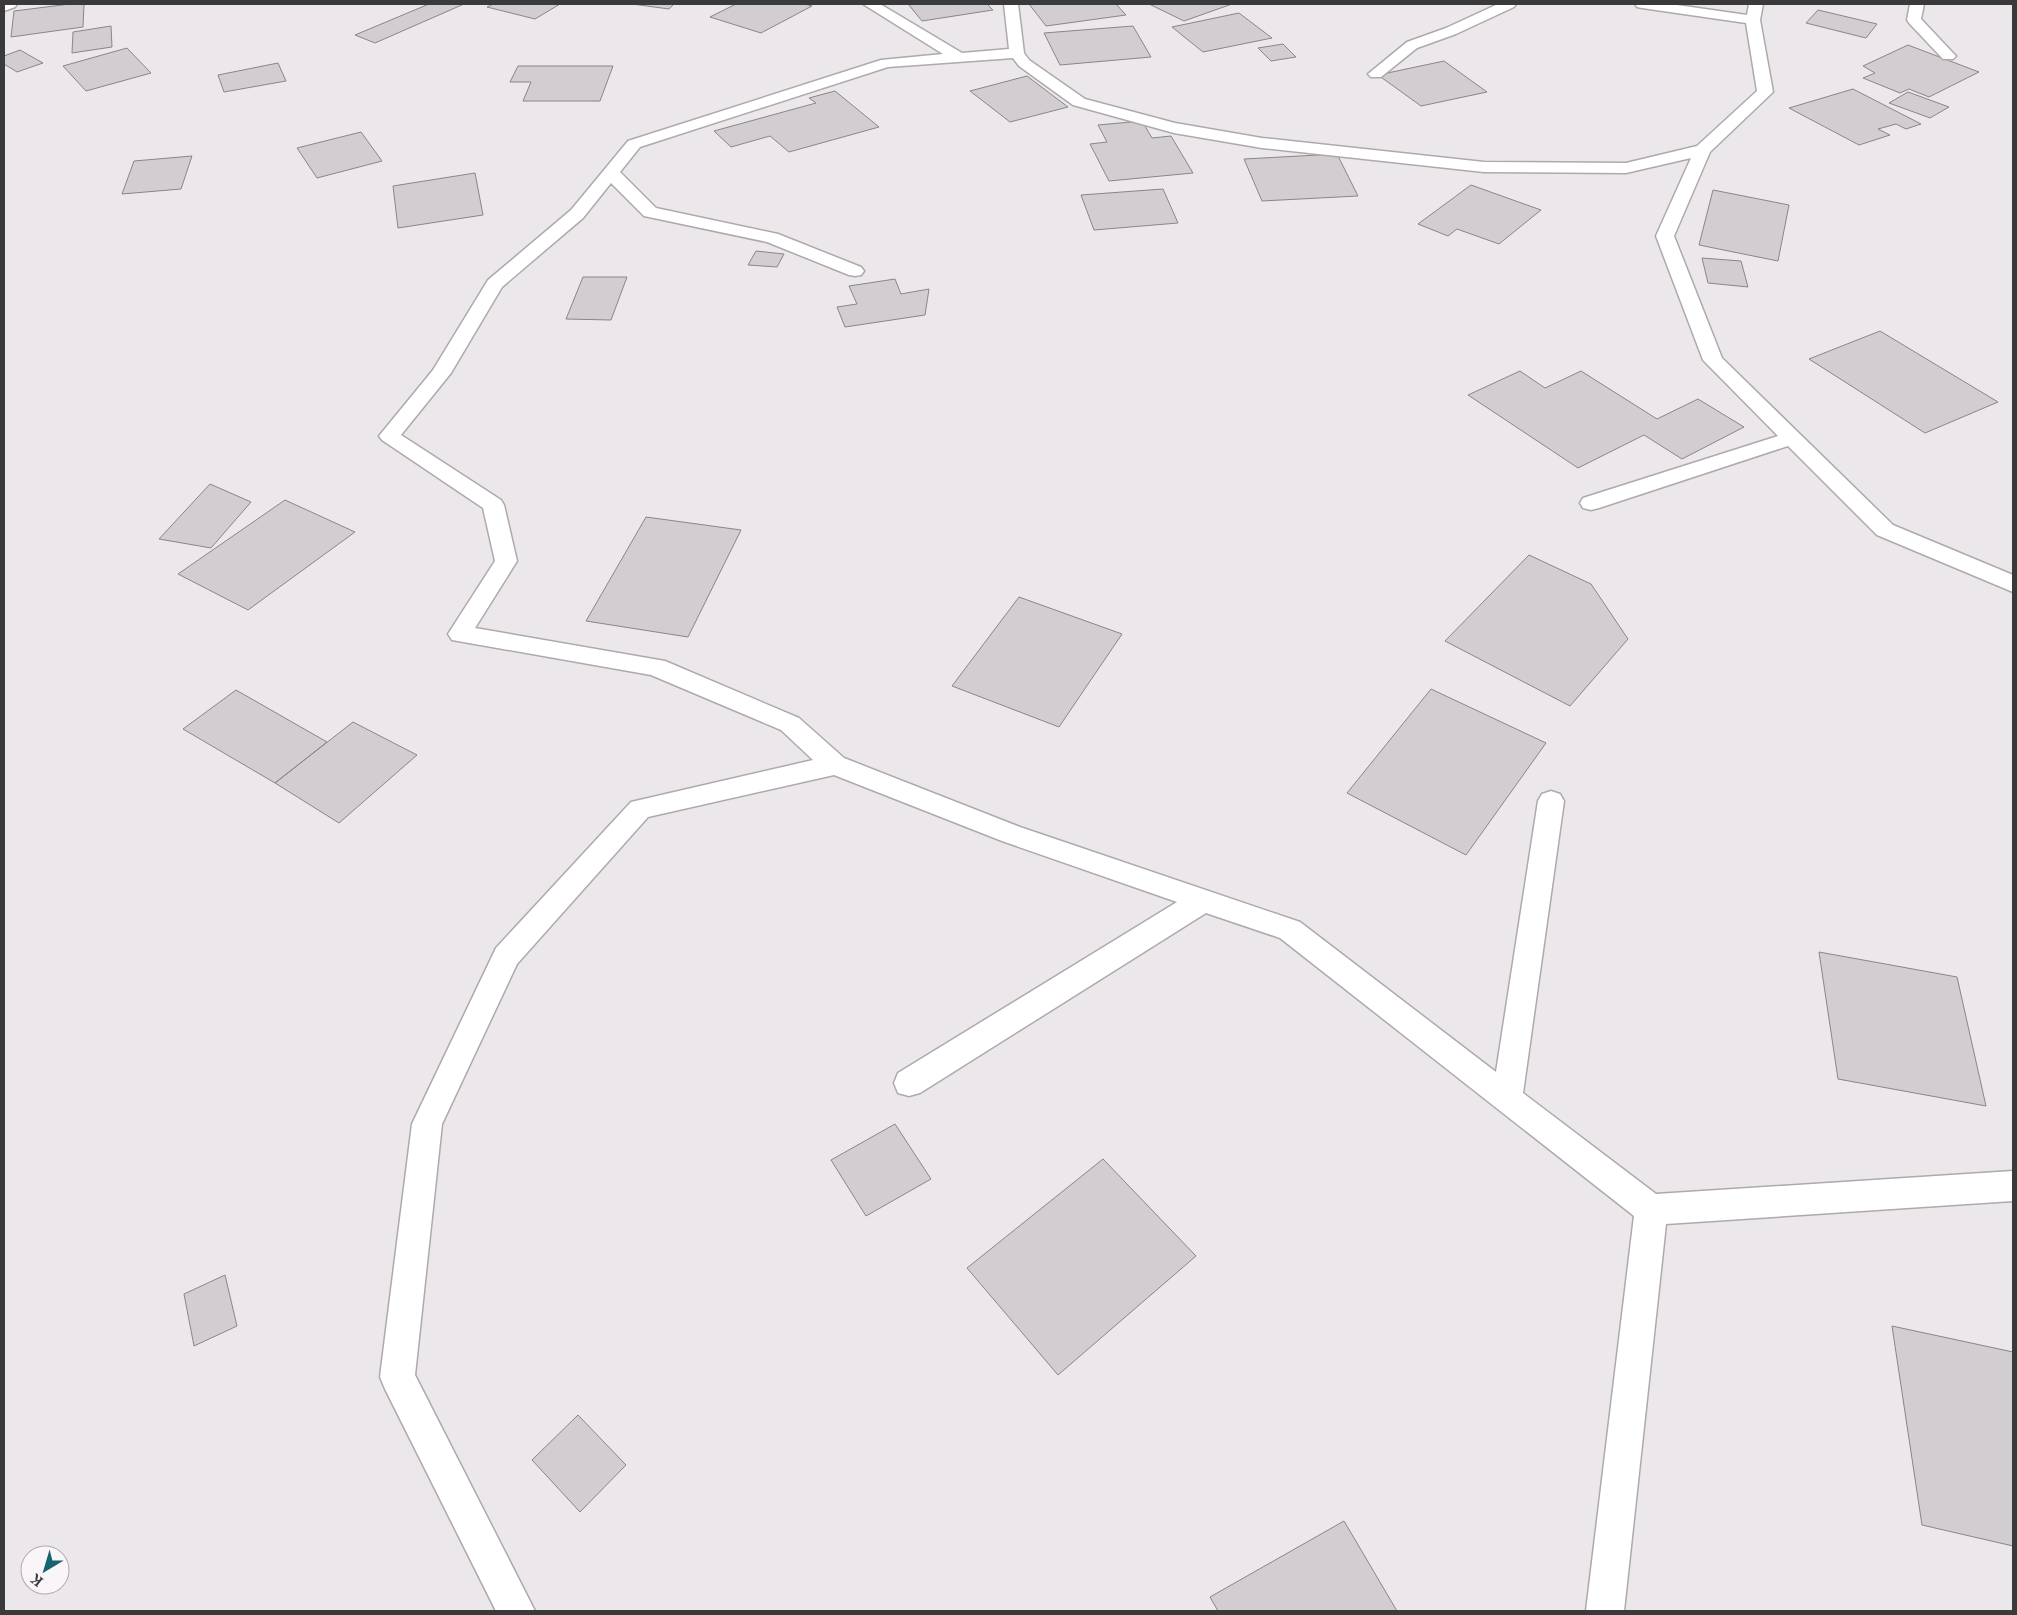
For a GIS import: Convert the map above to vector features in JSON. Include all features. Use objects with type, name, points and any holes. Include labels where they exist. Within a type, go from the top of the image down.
[{"type":"lane","points":[[4,7],[10,4]]},
{"type":"lane","points":[[870,4],[959,57]]},
{"type":"lane","points":[[1011,4],[1017,52],[1024,63],[1079,102],[1174,128],[1262,143],[1484,167],[1626,168],[1703,150]]},
{"type":"lane","points":[[1376,74],[1412,45],[1451,31],[1509,4]]},
{"type":"lane","points":[[1642,4],[1755,12],[1765,92],[1703,150],[1665,236],[1713,360],[1885,530],[2013,584]]},
{"type":"lane","points":[[1917,4],[1914,20],[1948,56]]},
{"type":"lane","points":[[1017,52],[886,62],[634,144],[577,214],[495,284],[442,373],[389,436],[493,505],[506,561],[460,634],[656,667],[790,724],[835,765],[1011,834],[1290,930],[1651,1210],[2013,1186]]},
{"type":"lane","points":[[611,173],[650,212],[772,238],[855,271]]},
{"type":"lane","points":[[1590,503],[1792,438]]},
{"type":"lane","points":[[516,1611],[397,1378],[427,1124],[506,956],[640,809],[835,765]]},
{"type":"lane","points":[[1507,1098],[1551,801]]},
{"type":"lane","points":[[908,1083],[1204,900]]},
{"type":"lane","points":[[1605,1611],[1651,1210]]},
{"type":"building","points":[[84,4],[83,27],[11,37],[14,11]]},
{"type":"building","points":[[429,4],[464,4],[375,43],[355,35]]},
{"type":"building","points":[[493,4],[560,4],[535,19],[487,7]]},
{"type":"building","points":[[632,4],[674,4],[669,9]]},
{"type":"building","points":[[736,4],[805,4],[812,6],[761,33],[710,17]]},
{"type":"building","points":[[908,4],[987,4],[993,10],[922,21]]},
{"type":"building","points":[[1029,4],[1116,4],[1126,15],[1046,26]]},
{"type":"building","points":[[1149,4],[1232,4],[1184,21]]},
{"type":"building","points":[[1818,10],[1877,24],[1866,38],[1806,23]]},
{"type":"building","points":[[1239,13],[1272,38],[1203,52],[1172,27]]},
{"type":"building","points":[[111,26],[112,47],[72,53],[73,32]]},
{"type":"building","points":[[1133,26],[1151,57],[1060,65],[1044,33]]},
{"type":"building","points":[[1283,44],[1296,57],[1271,61],[1258,48]]},
{"type":"building","points":[[1908,45],[1979,72],[1929,97],[1909,89],[1900,93],[1863,78],[1875,73],[1863,66]]},
{"type":"building","points":[[127,48],[151,73],[86,91],[63,66]]},
{"type":"building","points":[[20,50],[43,63],[17,72],[4,64],[4,56]]},
{"type":"building","points":[[1444,61],[1487,92],[1421,106],[1378,75]]},
{"type":"building","points":[[278,63],[286,81],[224,92],[218,75]]},
{"type":"building","points":[[518,66],[613,66],[600,101],[523,101],[531,82],[510,82]]},
{"type":"building","points":[[1027,76],[1068,107],[1010,122],[970,91]]},
{"type":"building","points":[[1853,89],[1921,124],[1906,129],[1896,124],[1878,129],[1890,135],[1859,145],[1789,108]]},
{"type":"building","points":[[835,91],[879,127],[789,152],[770,136],[731,147],[714,131],[816,103],[809,98]]},
{"type":"building","points":[[1908,92],[1949,107],[1930,118],[1889,103]]},
{"type":"building","points":[[1142,121],[1152,138],[1171,136],[1193,173],[1109,181],[1090,144],[1107,142],[1098,125]]},
{"type":"building","points":[[361,132],[382,161],[317,178],[297,148]]},
{"type":"building","points":[[1337,154],[1358,196],[1262,201],[1244,159]]},
{"type":"building","points":[[192,156],[181,189],[122,194],[134,161]]},
{"type":"building","points":[[475,173],[483,215],[398,228],[393,186]]},
{"type":"building","points":[[1471,185],[1541,210],[1499,244],[1457,229],[1448,236],[1418,224]]},
{"type":"building","points":[[1163,189],[1178,223],[1094,230],[1081,195]]},
{"type":"building","points":[[1713,190],[1789,205],[1778,261],[1699,245]]},
{"type":"building","points":[[756,251],[784,254],[777,267],[748,265]]},
{"type":"building","points":[[1702,258],[1741,261],[1748,287],[1708,283]]},
{"type":"building","points":[[583,277],[627,277],[611,320],[566,319]]},
{"type":"building","points":[[895,279],[901,294],[929,289],[925,315],[845,327],[837,307],[857,304],[849,286]]},
{"type":"building","points":[[1880,331],[1998,402],[1925,433],[1809,359]]},
{"type":"building","points":[[1520,371],[1545,388],[1581,371],[1657,419],[1698,399],[1744,427],[1682,459],[1644,435],[1578,468],[1468,395]]},
{"type":"building","points":[[210,484],[251,502],[211,548],[159,539]]},
{"type":"building","points":[[285,500],[355,532],[248,610],[178,574]]},
{"type":"building","points":[[646,517],[741,530],[688,637],[586,621]]},
{"type":"building","points":[[1529,555],[1591,584],[1628,639],[1570,706],[1445,641]]},
{"type":"building","points":[[1019,597],[1122,634],[1059,727],[952,686]]},
{"type":"building","points":[[1431,689],[1546,743],[1466,855],[1347,793]]},
{"type":"building","points":[[236,690],[327,742],[275,783],[183,729]]},
{"type":"building","points":[[353,722],[417,755],[339,823],[275,783]]},
{"type":"building","points":[[1819,952],[1957,977],[1986,1106],[1838,1079]]},
{"type":"building","points":[[895,1124],[931,1179],[866,1216],[831,1160]]},
{"type":"building","points":[[1103,1159],[1196,1256],[1058,1375],[967,1268]]},
{"type":"building","points":[[225,1275],[237,1326],[194,1346],[184,1294]]},
{"type":"building","points":[[1892,1326],[2013,1352],[2013,1546],[1922,1525]]},
{"type":"building","points":[[578,1415],[626,1465],[580,1512],[532,1460]]},
{"type":"building","points":[[1344,1521],[1397,1611],[1218,1611],[1210,1597]]}]
